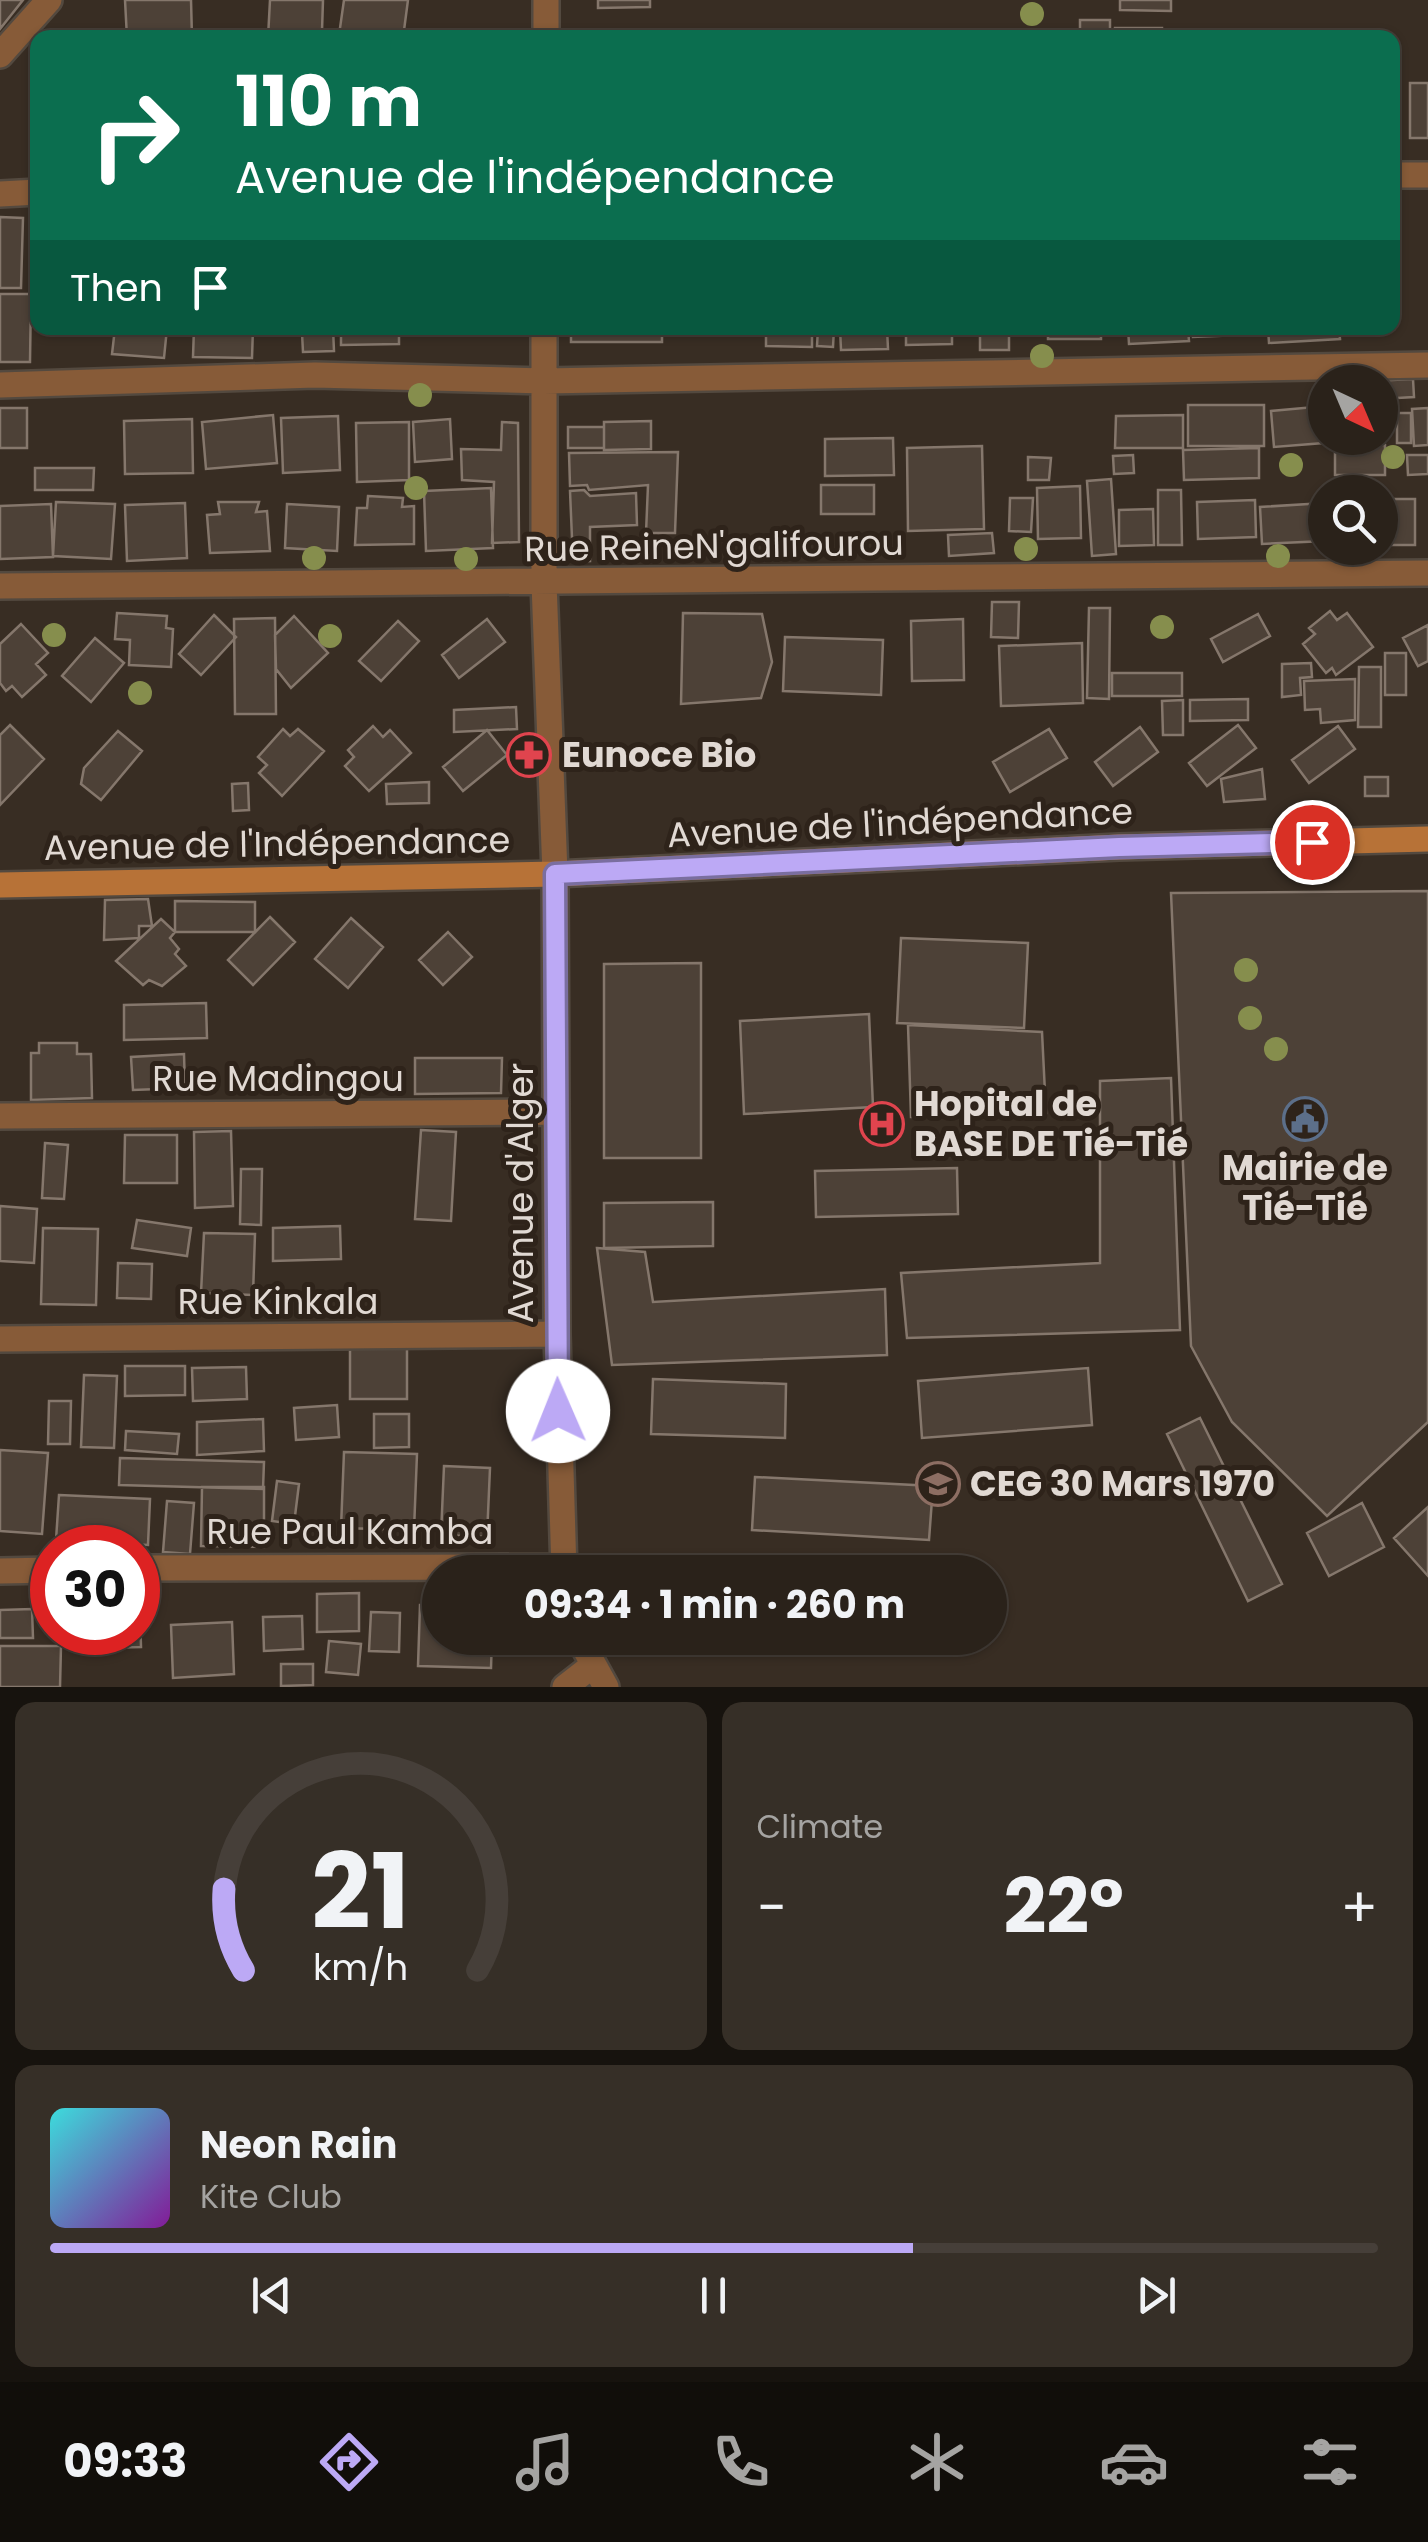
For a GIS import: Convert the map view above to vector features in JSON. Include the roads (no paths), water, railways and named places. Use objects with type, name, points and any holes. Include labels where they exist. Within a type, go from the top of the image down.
[{"type":"street","points":[[0,55],[50,0]]},
{"type":"street","points":[[546,0],[546,30]]},
{"type":"street","points":[[1400,175],[1428,175]]},
{"type":"street","points":[[0,194],[30,192]]},
{"type":"street","name":"Avenue d'Alger","points":[[544,335],[544,583],[555,874],[557,1334],[563,1555]]},
{"type":"street","points":[[0,385],[315,374],[544,380],[1428,365]]},
{"type":"street","name":"Rue ReineN'galifourou","points":[[0,586],[1428,573]]},
{"type":"street","name":"Avenue de l'indépendance","points":[[555,874],[1119,847],[1428,838]]},
{"type":"street","name":"Avenue de l'Indépendance","points":[[0,884],[555,874]]},
{"type":"street","name":"Rue Madingou","points":[[0,1116],[556,1112]]},
{"type":"street","name":"Rue Kinkala","points":[[0,1339],[557,1334]]},
{"type":"street","name":"Rue Paul Kamba","points":[[160,1568],[422,1569]]},
{"type":"street","points":[[0,1571],[30,1570]]},
{"type":"street","points":[[565,1687],[599,1676]]},
{"type":"place","name":"Eunoce Bio","points":[[529,755]]},
{"type":"place","name":"Mairie de Tié-Tié","points":[[1305,1119]]},
{"type":"place","name":"Hopital de BASE DE Tié-Tié","points":[[882,1124]]},
{"type":"place","name":"CEG 30 Mars 1970","points":[[938,1484]]}]
